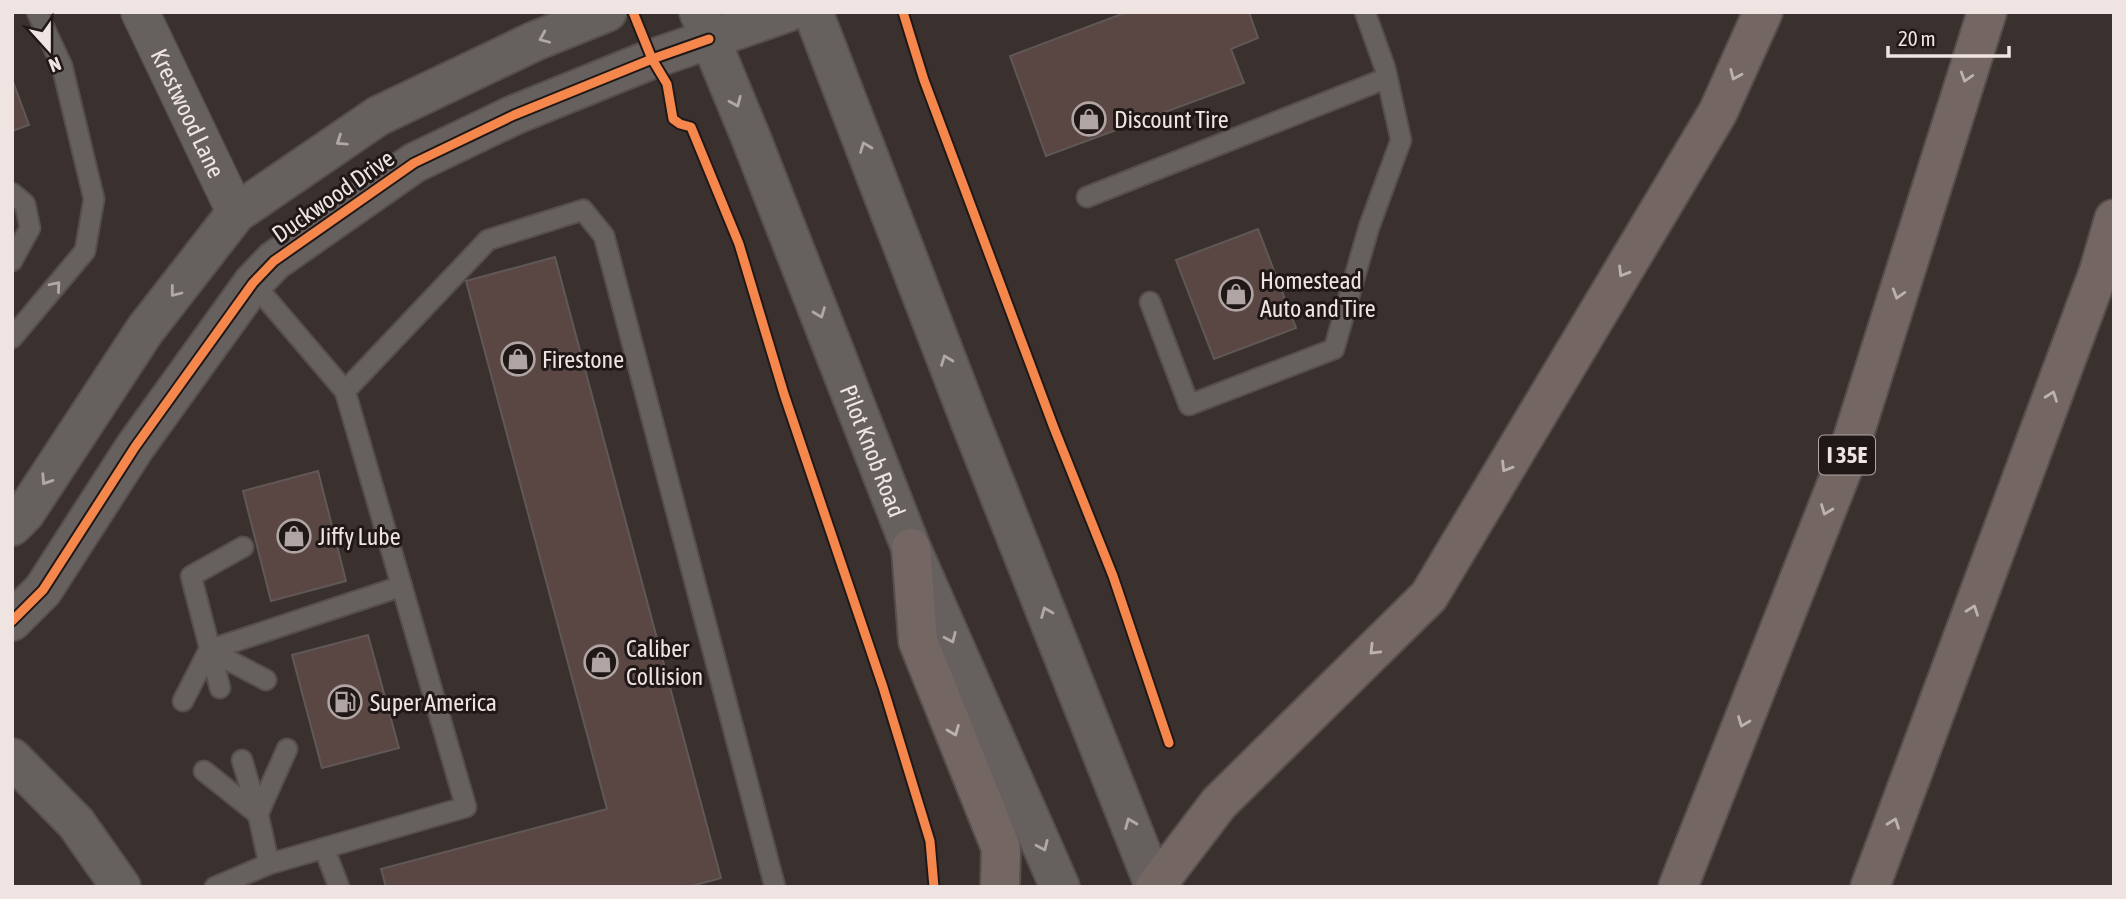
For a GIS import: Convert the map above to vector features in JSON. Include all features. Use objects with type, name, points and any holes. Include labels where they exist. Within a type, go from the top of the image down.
[{"type":"highway","points":[[1155,887],[1219,803],[1429,596],[1718,112],[1763,12]]},
{"type":"highway","name":"I 35E","points":[[1678,887],[1845,463],[1987,12]]},
{"type":"highway","points":[[1870,887],[2099,271],[2114,219]]},
{"type":"highway","points":[[911,548],[918,641],[1002,848],[1000,887]]},
{"type":"main road","name":"Duckwood Drive","points":[[12,526],[25,513],[145,330],[236,213],[379,116],[535,41],[607,12]]},
{"type":"main road","name":"Duckwood Drive","points":[[12,621],[43,590],[135,447],[253,283],[274,261],[414,163],[514,116],[652,59],[704,26],[788,12]]},
{"type":"main road","points":[[813,12],[971,424],[1155,887]]},
{"type":"main road","name":"Pilot Knob Road","points":[[704,26],[756,150],[911,548],[1060,887]]},
{"type":"main road","points":[[12,758],[76,823],[121,887]]},
{"type":"street","name":"Krestwood Lane","points":[[139,12],[236,213]]},
{"type":"lane","points":[[12,338],[85,251],[94,199],[62,66],[37,12]]},
{"type":"lane","points":[[1150,302],[1189,405],[1334,349],[1369,227],[1401,140],[1387,78],[1365,12]]},
{"type":"lane","points":[[1087,197],[1387,78]]},
{"type":"lane","points":[[12,193],[25,204],[30,228],[12,261]]},
{"type":"lane","points":[[345,391],[488,240],[583,210],[604,236],[775,887]]},
{"type":"lane","points":[[215,887],[269,864],[466,807],[345,391],[253,283]]},
{"type":"lane","points":[[220,688],[191,576],[243,547]]},
{"type":"lane","points":[[183,701],[209,650],[402,586]]},
{"type":"lane","points":[[209,650],[266,680]]},
{"type":"lane","points":[[258,814],[287,749]]},
{"type":"lane","points":[[242,760],[269,864]]},
{"type":"lane","points":[[204,771],[258,814]]},
{"type":"lane","points":[[324,848],[339,887]]},
{"type":"building","name":"Discount Tire","points":[[1127,12],[1249,12],[1258,38],[1231,49],[1244,83],[1046,156],[1010,56]]},
{"type":"building","points":[[12,79],[29,125],[12,131]]},
{"type":"building","name":"Homestead Auto and Tire","points":[[1258,229],[1296,328],[1214,359],[1176,260]]},
{"type":"building","points":[[555,257],[721,878],[688,887],[386,887],[381,869],[607,809],[466,281]]},
{"type":"building","name":"Jiffy Lube","points":[[318,471],[346,581],[271,601],[243,491]]},
{"type":"building","name":"Super America","points":[[368,635],[399,748],[322,768],[292,655]]},
{"type":"cycle path","points":[[633,12],[652,59],[667,84],[673,119],[691,127],[739,244],[784,394],[883,687],[930,841],[934,887]]},
{"type":"cycle path","points":[[903,12],[924,80],[1054,428],[1113,576],[1169,743]]},
{"type":"cycle path","points":[[12,621],[43,590],[135,447],[253,283],[274,261],[414,163],[514,115],[709,39]]},
{"type":"place","name":"Discount Tire","points":[[1089,119]]},
{"type":"place","name":"Homestead Auto and Tire","points":[[1236,294]]},
{"type":"place","name":"Firestone","points":[[518,359]]},
{"type":"place","name":"Jiffy Lube","points":[[294,536]]},
{"type":"place","name":"Caliber Collision","points":[[601,662]]},
{"type":"place","name":"Super America","points":[[345,702]]}]
